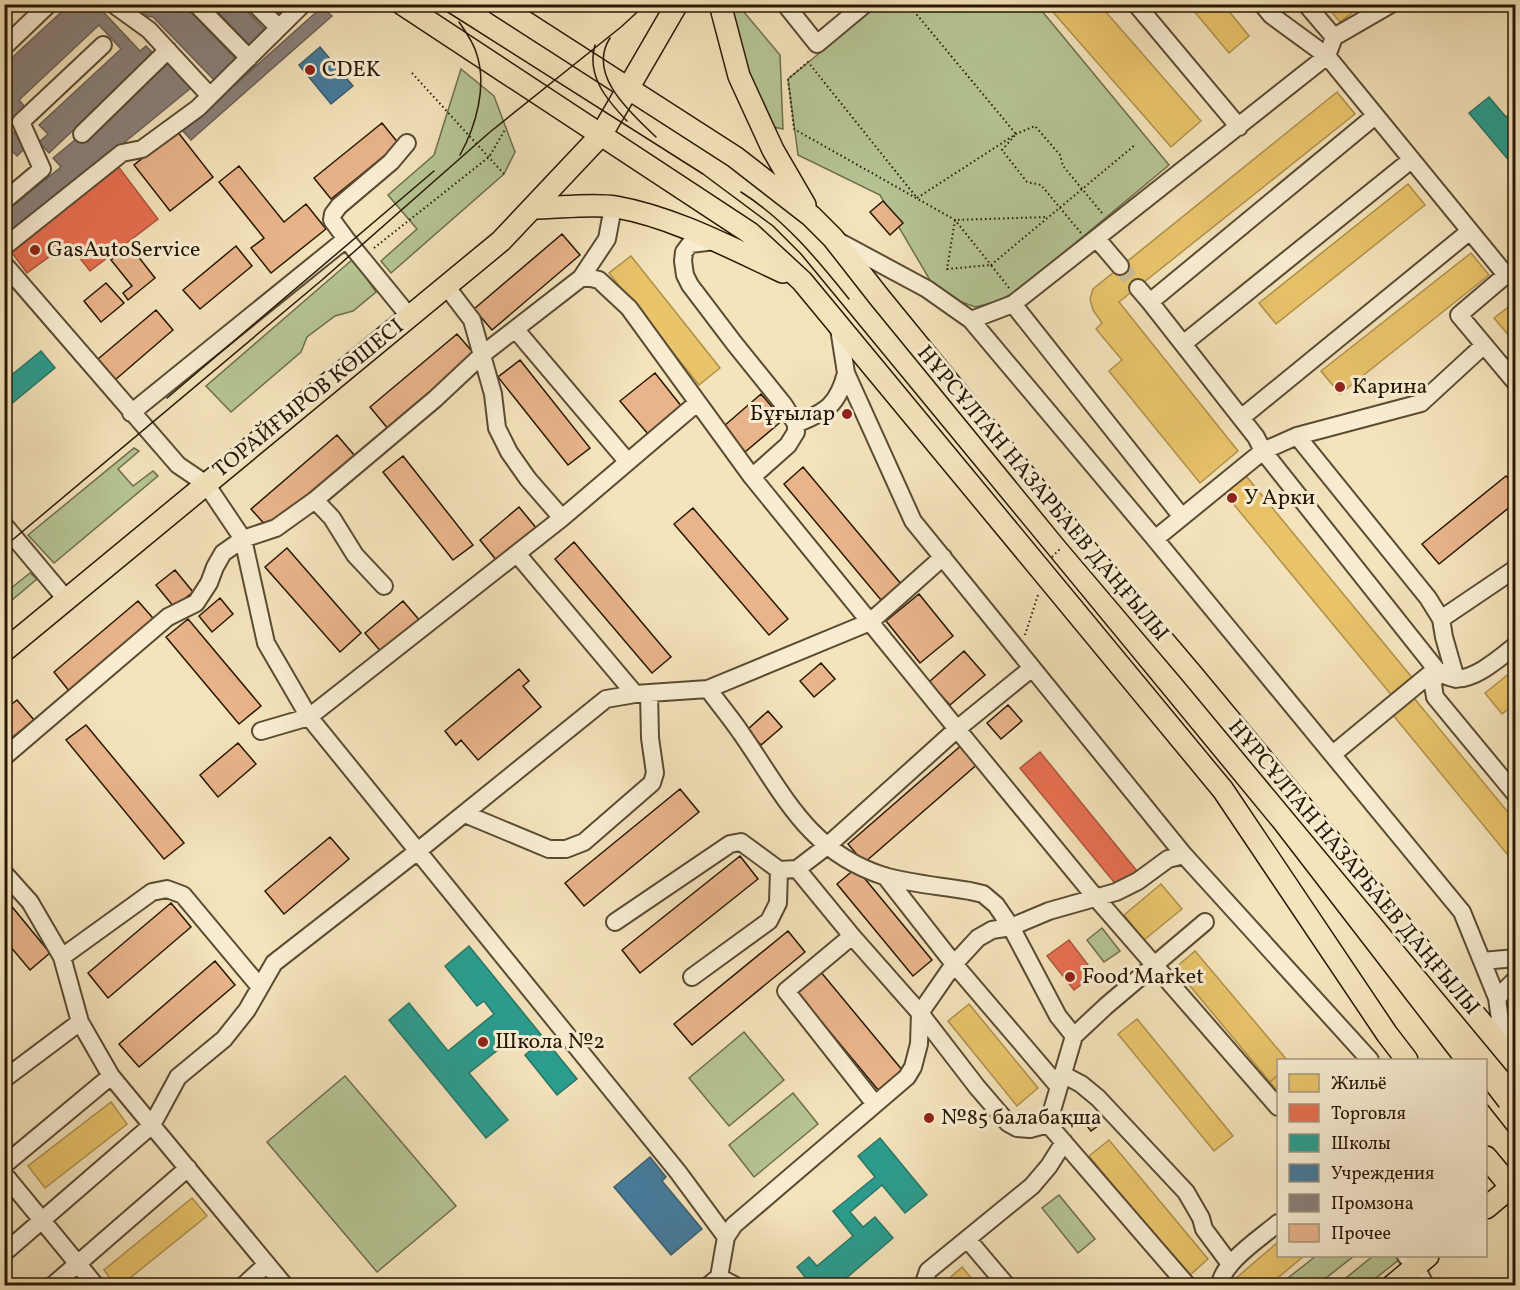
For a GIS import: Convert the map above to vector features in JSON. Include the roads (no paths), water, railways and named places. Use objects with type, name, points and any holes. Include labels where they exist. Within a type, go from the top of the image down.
[{"type":"main road","name":"НҰРСҰЛТАН НАЗАРБАЕВ ДАҢҒЫЛЫ","points":[[402,4],[750,233],[802,281],[838,321],[1223,790],[1387,1034],[1406,1059]]},
{"type":"main road","name":"НҰРСҰЛТАН НАЗАРБАЕВ ДАҢҒЫЛЫ","points":[[497,4],[735,156],[811,216],[833,238],[1073,534],[1510,1056]]},
{"type":"main road","points":[[628,89],[677,4]]},
{"type":"main road","points":[[720,4],[739,76],[773,150],[811,216]]},
{"type":"main road","name":"ТОРАЙҒЫРОВ КӨШЕСІ","points":[[4,651],[501,241],[601,135],[628,89]]},
{"type":"main road","points":[[533,208],[613,207],[646,214],[715,241],[802,281]]},
{"type":"main road","points":[[1487,1159],[1514,1185],[1487,1206]]},
{"type":"main road","points":[[1392,1286],[1417,1259]]},
{"type":"lane","points":[[4,47],[49,4]]},
{"type":"lane","points":[[113,4],[149,30],[210,96]]},
{"type":"lane","points":[[196,4],[249,58]]},
{"type":"lane","points":[[255,4],[279,28]]},
{"type":"lane","points":[[4,247],[122,153],[142,149],[198,108],[303,4]]},
{"type":"lane","points":[[785,4],[817,44],[865,4]]},
{"type":"lane","points":[[1136,4],[1239,127]]},
{"type":"lane","points":[[1262,4],[1271,15],[1327,56],[1511,278],[1459,315],[1515,383]]},
{"type":"lane","points":[[1306,4],[1334,37]]},
{"type":"lane","points":[[971,320],[1013,298],[1090,237],[1239,127],[1327,56],[1334,37],[1385,6]]},
{"type":"lane","points":[[4,201],[42,169],[21,122],[103,45]]},
{"type":"lane","points":[[82,134],[168,50]]},
{"type":"lane","points":[[1150,302],[1375,116]]},
{"type":"lane","points":[[407,143],[391,162],[339,206],[333,214],[333,220],[409,316]]},
{"type":"lane","points":[[1182,344],[1411,160]]},
{"type":"lane","points":[[4,757],[168,617],[181,608],[196,603],[209,583],[214,567],[223,553],[243,539],[276,528],[315,500],[435,399],[483,354],[580,278],[607,239],[613,207]]},
{"type":"lane","points":[[1241,418],[1470,231]]},
{"type":"lane","points":[[1090,237],[1120,266]]},
{"type":"lane","points":[[833,238],[927,289],[971,320],[1333,754],[1462,912],[1497,998],[1510,1056]]},
{"type":"lane","points":[[131,413],[346,239]]},
{"type":"lane","points":[[715,241],[690,244],[684,252],[685,275],[796,424],[796,432],[788,446],[752,477]]},
{"type":"lane","points":[[4,264],[178,465],[206,484],[243,539],[266,643],[309,717],[678,1172],[726,1237]]},
{"type":"lane","points":[[580,278],[599,280],[628,308],[752,477],[1096,898],[1277,1106]]},
{"type":"lane","points":[[446,286],[471,320],[483,354],[493,394],[497,428],[509,452],[528,479],[562,518]]},
{"type":"lane","points":[[1138,288],[1256,437],[1263,451],[1436,669],[1456,679],[1488,668],[1515,645]]},
{"type":"lane","points":[[1013,298],[1182,517]]},
{"type":"lane","points":[[838,321],[846,373],[913,521],[1184,855],[1369,1059]]},
{"type":"lane","points":[[516,330],[627,461]]},
{"type":"lane","points":[[1155,539],[1263,451],[1297,436],[1421,403],[1484,345]]},
{"type":"lane","points":[[796,424],[815,416],[837,399],[846,373]]},
{"type":"lane","points":[[261,731],[309,717],[518,555],[697,403]]},
{"type":"lane","points":[[1297,436],[1413,577],[1441,619],[1456,679]]},
{"type":"lane","points":[[315,500],[332,518],[355,555],[384,586]]},
{"type":"lane","points":[[4,525],[66,599]]},
{"type":"lane","points":[[465,814],[549,849],[566,849],[584,842],[652,783],[656,772],[642,694],[518,555]]},
{"type":"lane","points":[[4,1253],[152,1125],[177,1077],[224,1039],[247,1010],[274,963],[465,814],[606,699],[708,689],[870,622],[943,557]]},
{"type":"lane","points":[[1441,619],[1497,580],[1512,572],[1515,573]]},
{"type":"lane","points":[[615,922],[730,844],[741,842],[779,870],[797,869],[827,846],[957,729],[1032,668]]},
{"type":"lane","points":[[1333,754],[1436,669]]},
{"type":"lane","points":[[1436,669],[1433,686],[1435,697],[1515,793]]},
{"type":"lane","points":[[708,689],[741,733],[798,818],[827,846],[860,866],[885,876],[983,894],[996,905],[1011,927],[1058,1016],[1074,1036]]},
{"type":"lane","points":[[736,1286],[714,1281],[726,1237],[734,1225],[907,1077],[913,1067],[919,1044],[920,1013],[954,964],[978,938],[992,930],[1011,927],[1049,911],[1116,892],[1168,859],[1184,855]]},
{"type":"lane","points":[[797,869],[920,1013],[976,1087],[1008,1123],[1017,1128],[1030,1129],[1048,1124]]},
{"type":"lane","points":[[692,977],[769,921],[778,903],[779,870]]},
{"type":"lane","points":[[4,873],[30,902],[62,957],[80,1022],[111,1076],[285,1286]]},
{"type":"lane","points":[[885,876],[954,964],[1060,1081],[1081,1084],[1098,1098],[1186,1192],[1201,1218],[1204,1229],[1230,1264]]},
{"type":"lane","points":[[62,957],[152,892],[166,889],[183,895],[260,987]]},
{"type":"lane","points":[[1048,1124],[1074,1036],[1205,922]]},
{"type":"lane","points":[[852,936],[786,991],[875,1104]]},
{"type":"lane","points":[[1482,961],[1515,958]]},
{"type":"lane","points":[[1497,998],[1515,979]]},
{"type":"lane","points":[[4,1079],[80,1022]]},
{"type":"lane","points":[[4,1165],[111,1076]]},
{"type":"lane","points":[[1048,1124],[1188,1286]]},
{"type":"lane","points":[[909,1286],[926,1278],[1032,1186],[1049,1166],[1064,1142]]},
{"type":"lane","points":[[52,1286],[188,1168]]},
{"type":"lane","points":[[4,1174],[96,1286]]},
{"type":"lane","points":[[1220,1286],[1223,1272],[1230,1264],[1277,1224]]},
{"type":"lane","points":[[968,1240],[1007,1286]]},
{"type":"lane","points":[[1417,1259],[1426,1286]]},
{"type":"lane","points":[[243,1286],[267,1264]]},
{"type":"tunnel","points":[[1120,266],[1138,288]]},
{"type":"tram line","points":[[435,4],[703,174],[773,226],[801,254],[1274,828],[1452,1059]]},
{"type":"tram line","points":[[4,547],[322,280],[490,132],[621,27],[646,4]]},
{"type":"tram line","points":[[459,22],[476,51],[481,80],[475,119],[460,155]]},
{"type":"tram line","points":[[610,38],[604,52],[604,66],[608,80],[615,93],[635,117],[656,137]]},
{"type":"tram line","points":[[595,45],[593,67],[600,87],[627,121]]},
{"type":"tram line","points":[[167,398],[434,171]]},
{"type":"tram line","points":[[741,192],[786,228],[849,299]]},
{"type":"tram line","points":[[1487,1091],[1499,1107]]},
{"type":"tram line","points":[[1487,1104],[1516,1141]]},
{"type":"place","name":"CDEK","points":[[310,70]]},
{"type":"place","name":"GasAutoService","points":[[35,250]]},
{"type":"place","name":"Карина","points":[[1340,387]]},
{"type":"place","name":"Бұғылар","points":[[847,414]]},
{"type":"place","name":"У Арки","points":[[1232,498]]},
{"type":"place","name":"Food Market","points":[[1070,977]]},
{"type":"place","name":"Школа №2","points":[[483,1042]]},
{"type":"place","name":"№85 балабақша","points":[[929,1118]]}]
